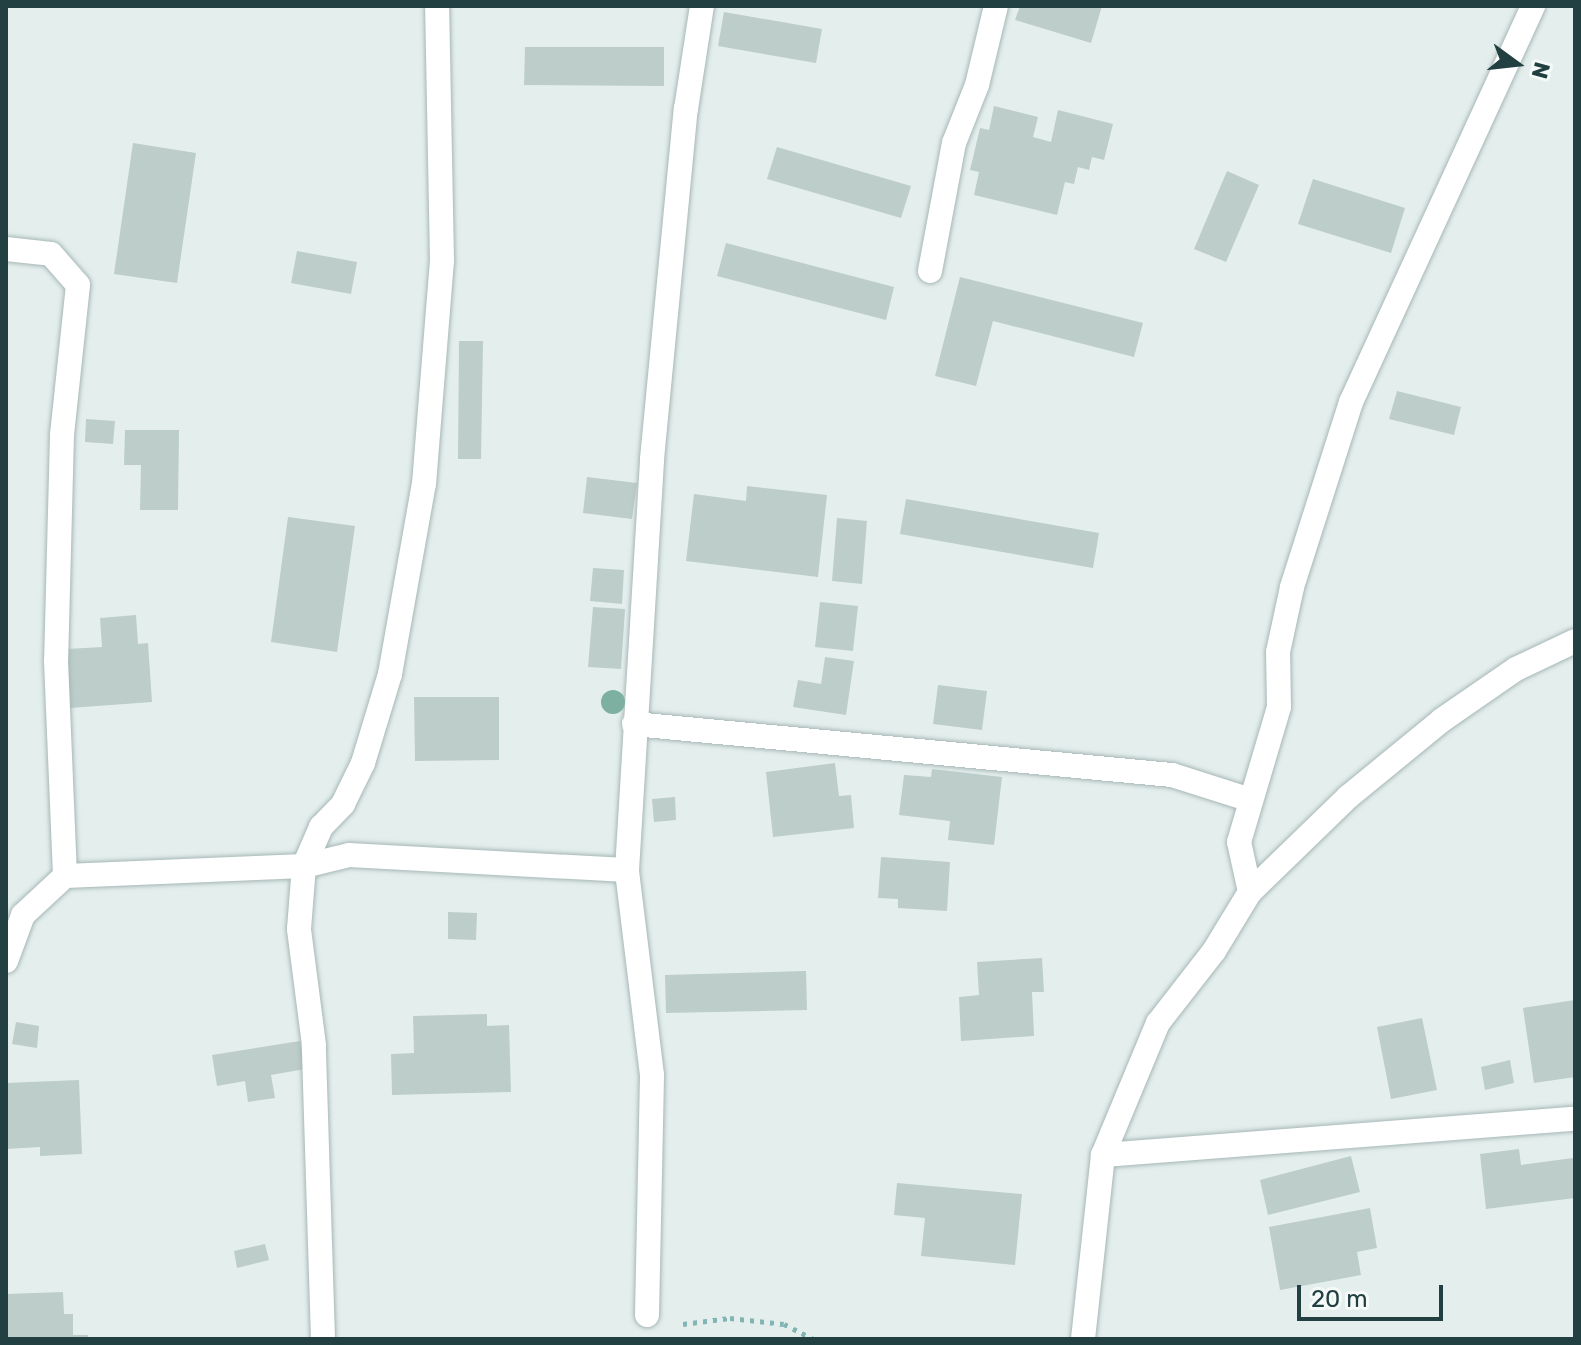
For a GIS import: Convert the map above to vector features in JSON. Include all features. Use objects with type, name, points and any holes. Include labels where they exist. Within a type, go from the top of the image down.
[{"type":"street","points":[[323,1339],[314,1045],[299,929],[304,866],[321,827],[343,804],[363,763],[390,674],[424,484],[442,261],[437,6]]},
{"type":"street","points":[[647,1315],[652,1075],[627,870],[654,444],[686,109],[702,6]]},
{"type":"street","points":[[930,271],[954,143],[977,85],[996,6]]},
{"type":"street","points":[[1250,892],[1239,842],[1279,707],[1278,652],[1292,587],[1351,402],[1533,6]]},
{"type":"street","points":[[6,249],[51,254],[78,285],[62,435],[56,661],[65,876]]},
{"type":"street","points":[[1083,1339],[1103,1155],[1158,1023],[1214,951],[1250,892],[1348,797],[1442,720],[1516,669],[1575,641]]},
{"type":"street","points":[[634,724],[1172,775],[1251,800]]},
{"type":"street","points":[[6,961],[23,915],[65,876],[304,866],[349,855],[627,870]]},
{"type":"street","points":[[1103,1155],[1575,1119]]},
{"type":"path","points":[[647,1315],[683,1324],[730,1318],[784,1324],[814,1339]]},
{"type":"building","points":[[1020,6],[1102,6],[1091,43],[1015,20]]},
{"type":"building","points":[[724,12],[822,29],[816,63],[718,46]]},
{"type":"building","points":[[525,47],[664,47],[664,86],[524,85]]},
{"type":"building","points":[[994,106],[1038,117],[1033,137],[1051,142],[1058,110],[1113,124],[1104,160],[1092,157],[1089,170],[1078,167],[1074,184],[1065,182],[1057,215],[974,195],[979,172],[970,170],[980,128],[989,130]]},
{"type":"building","points":[[133,143],[196,153],[177,283],[114,274]]},
{"type":"building","points":[[777,147],[911,186],[901,218],[767,179]]},
{"type":"building","points":[[1227,171],[1259,185],[1226,262],[1194,249]]},
{"type":"building","points":[[1313,179],[1405,208],[1391,253],[1298,224]]},
{"type":"building","points":[[726,243],[894,287],[886,320],[717,276]]},
{"type":"building","points":[[297,251],[357,262],[351,294],[291,283]]},
{"type":"building","points":[[960,277],[1143,323],[1134,357],[993,321],[976,386],[935,376]]},
{"type":"building","points":[[459,341],[483,341],[481,459],[458,459]]},
{"type":"building","points":[[1397,391],[1461,407],[1454,435],[1389,419]]},
{"type":"building","points":[[86,419],[115,421],[113,444],[85,442]]},
{"type":"building","points":[[125,430],[179,430],[178,510],[140,510],[141,465],[124,465]]},
{"type":"building","points":[[587,477],[637,483],[632,519],[583,513]]},
{"type":"building","points":[[747,486],[827,495],[818,577],[686,561],[694,494],[746,501]]},
{"type":"building","points":[[906,499],[1099,533],[1093,568],[900,534]]},
{"type":"building","points":[[288,517],[355,526],[337,652],[271,642]]},
{"type":"building","points":[[837,518],[867,521],[862,584],[832,581]]},
{"type":"building","points":[[593,568],[624,570],[622,604],[590,601]]},
{"type":"building","points":[[820,602],[858,606],[853,651],[815,647]]},
{"type":"building","points":[[593,607],[625,609],[621,669],[588,667]]},
{"type":"building","points":[[136,615],[138,644],[148,643],[152,702],[70,708],[67,649],[102,647],[100,618]]},
{"type":"building","points":[[825,657],[854,661],[846,715],[793,707],[798,680],[821,684]]},
{"type":"building","points":[[938,685],[987,691],[982,730],[933,724]]},
{"type":"building","points":[[414,697],[499,697],[499,760],[415,761]]},
{"type":"building","points":[[835,763],[839,796],[851,795],[854,828],[773,837],[766,772]]},
{"type":"building","points":[[932,769],[1002,777],[994,845],[948,840],[950,821],[899,815],[904,775],[931,777]]},
{"type":"building","points":[[675,797],[676,820],[654,822],[652,799]]},
{"type":"building","points":[[881,857],[950,862],[947,911],[898,908],[898,899],[878,898]]},
{"type":"building","points":[[448,912],[477,913],[476,940],[448,939]]},
{"type":"building","points":[[1042,958],[1044,992],[1032,992],[1034,1036],[961,1041],[959,997],[979,995],[977,962]]},
{"type":"building","points":[[806,971],[807,1010],[666,1013],[665,975]]},
{"type":"building","points":[[1575,1000],[1575,1077],[1534,1083],[1523,1008]]},
{"type":"building","points":[[487,1014],[487,1026],[509,1025],[511,1092],[392,1095],[391,1054],[414,1053],[413,1016]]},
{"type":"building","points":[[1422,1018],[1437,1090],[1391,1099],[1377,1027]]},
{"type":"building","points":[[16,1022],[39,1026],[37,1048],[12,1044]]},
{"type":"building","points":[[300,1041],[305,1069],[271,1075],[275,1098],[248,1102],[245,1081],[217,1086],[212,1055]]},
{"type":"building","points":[[1510,1060],[1514,1083],[1485,1090],[1481,1067]]},
{"type":"building","points":[[79,1080],[82,1154],[40,1156],[40,1147],[6,1149],[6,1083]]},
{"type":"building","points":[[1519,1149],[1521,1165],[1573,1158],[1575,1198],[1486,1209],[1480,1154]]},
{"type":"building","points":[[1351,1156],[1360,1192],[1268,1215],[1260,1180]]},
{"type":"building","points":[[897,1183],[1022,1194],[1015,1265],[921,1256],[925,1218],[894,1215]]},
{"type":"building","points":[[1370,1208],[1377,1248],[1357,1252],[1361,1275],[1280,1290],[1269,1227]]},
{"type":"building","points":[[265,1244],[269,1260],[237,1268],[234,1251]]},
{"type":"building","points":[[63,1292],[64,1314],[73,1314],[73,1335],[88,1335],[88,1339],[6,1339],[6,1294]]}]
